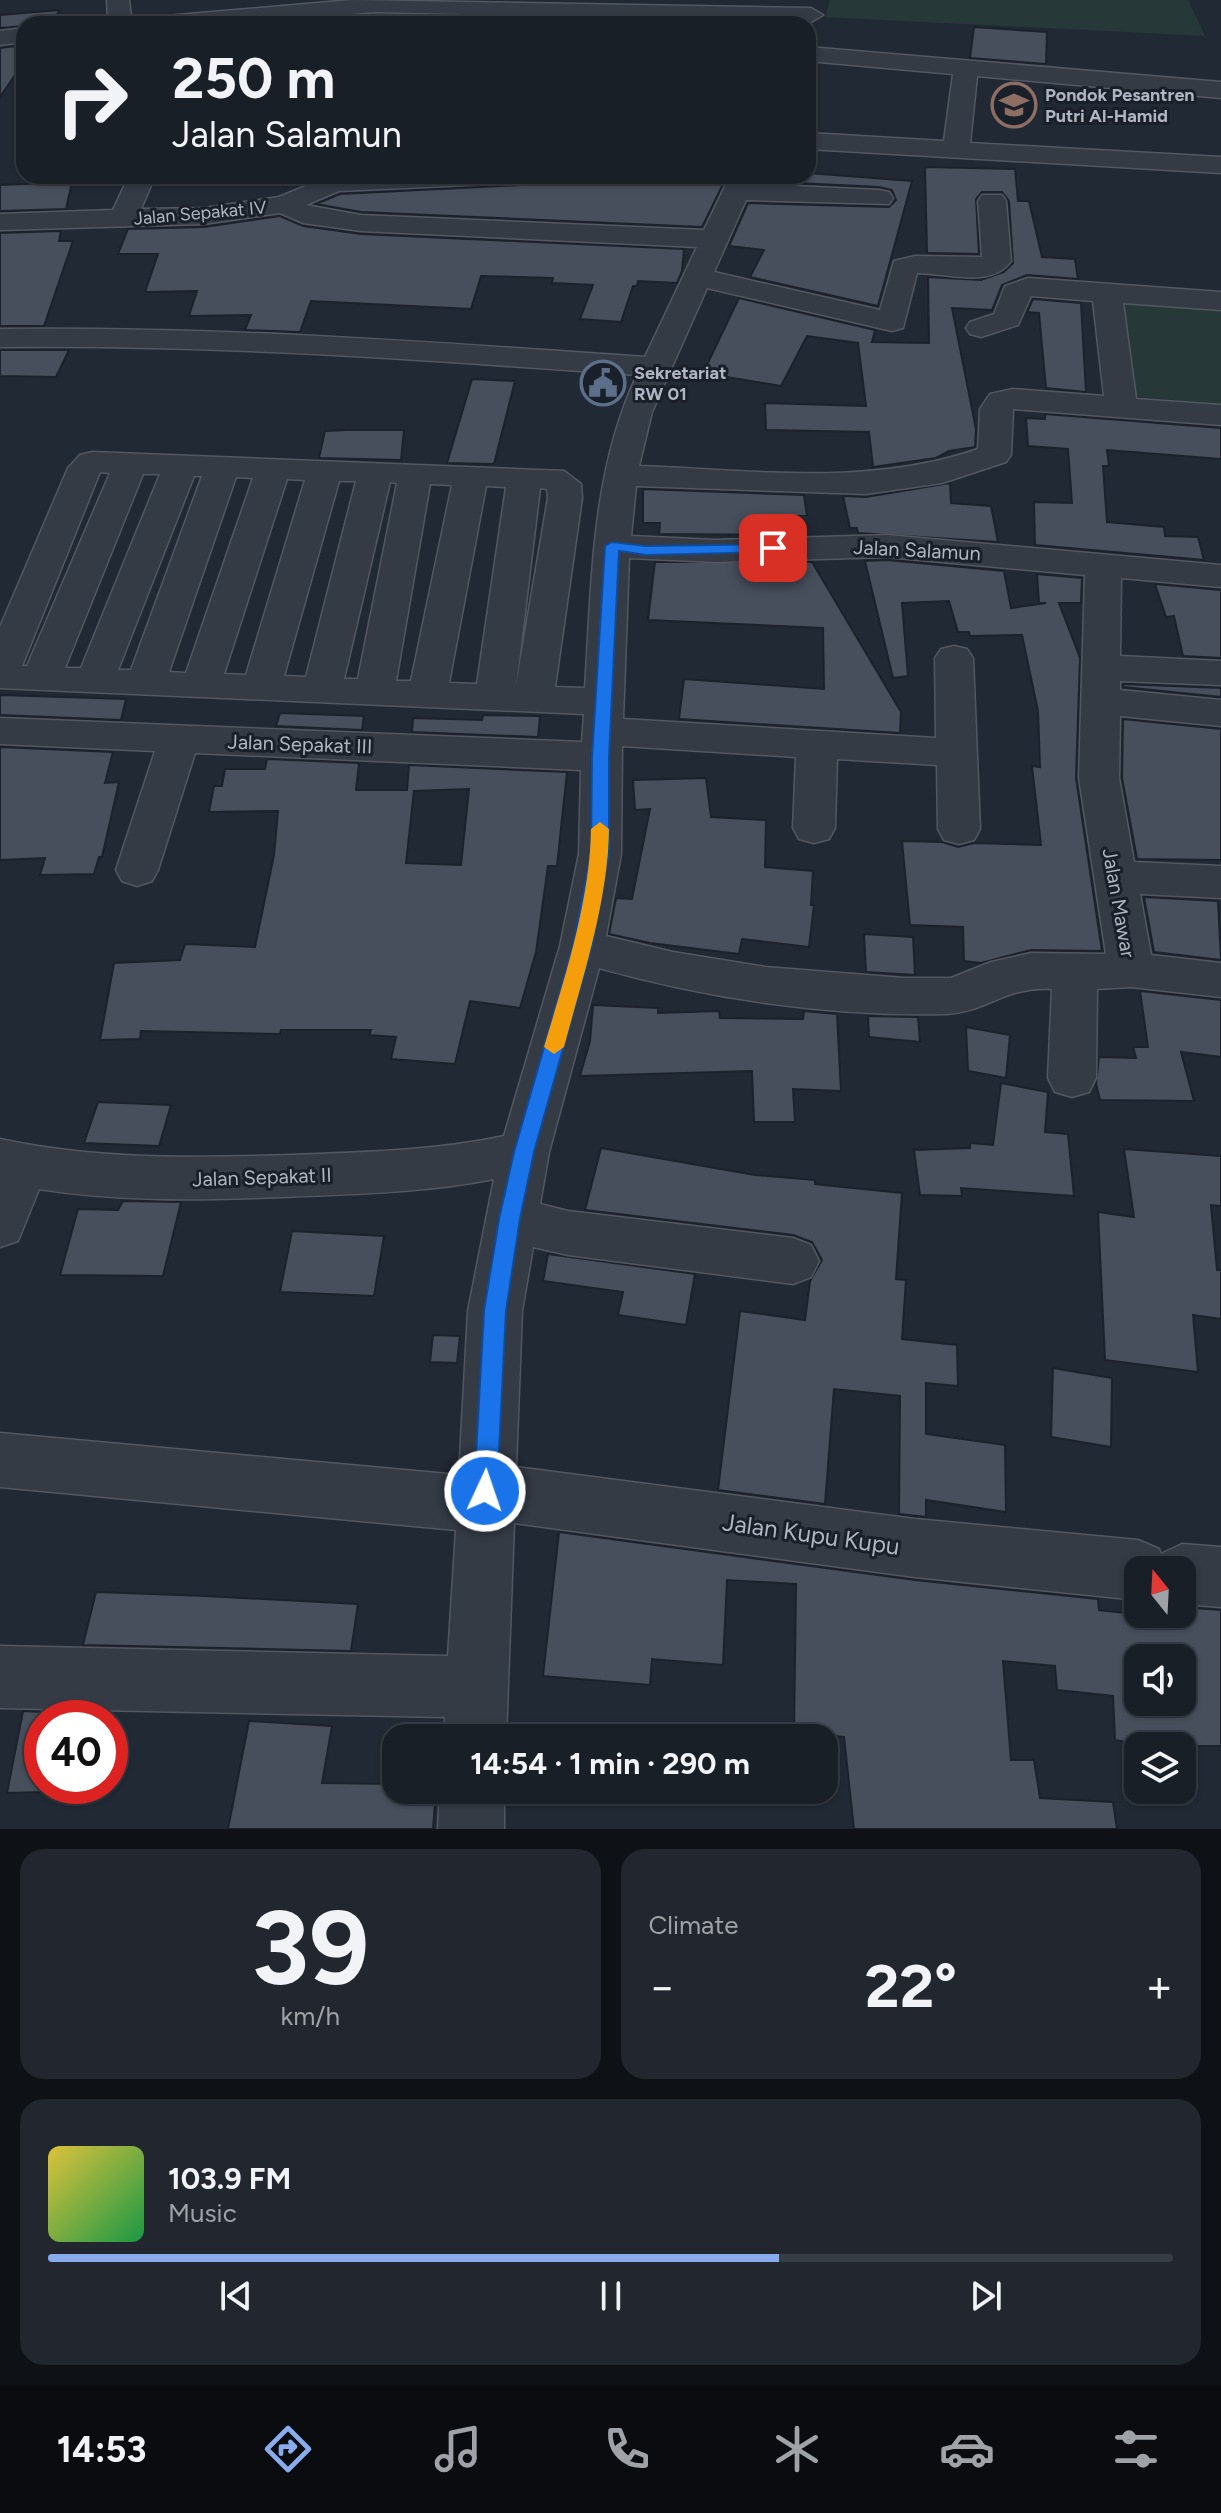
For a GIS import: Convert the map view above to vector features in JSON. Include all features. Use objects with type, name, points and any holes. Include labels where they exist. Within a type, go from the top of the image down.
[{"type":"street","points":[[237,16],[372,3],[494,4],[530,16],[568,4],[677,5],[811,13]]},
{"type":"street","points":[[816,55],[966,65],[1221,90]]},
{"type":"street","points":[[956,151],[966,65]]},
{"type":"street","points":[[816,142],[1221,165]]},
{"type":"street","points":[[122,220],[138,184]]},
{"type":"street","name":"Jalan Sepakat IV","points":[[0,222],[204,216],[285,204],[333,184]]},
{"type":"street","points":[[0,1677],[476,1712],[495,1311],[524,1152],[582,946],[600,854],[612,546],[620,475],[636,412],[740,184],[879,198]]},
{"type":"street","points":[[285,204],[303,215],[347,222],[704,258],[892,322],[904,267],[918,264],[977,268],[997,261],[992,201]]},
{"type":"street","points":[[981,328],[1007,319],[1015,292],[1020,288],[1221,301]]},
{"type":"street","points":[[1107,293],[1121,408]]},
{"type":"street","points":[[318,318],[661,356]]},
{"type":"street","points":[[0,338],[131,336],[661,356]]},
{"type":"street","points":[[620,475],[866,484],[910,479],[966,467],[994,455],[996,409],[1001,401],[1013,399],[1221,415]]},
{"type":"street","points":[[534,697],[564,484],[552,478],[95,462],[85,468],[1,670],[8,678],[534,697],[603,728],[817,744],[957,750]]},
{"type":"street","points":[[95,680],[181,465]]},
{"type":"street","points":[[145,684],[223,465]]},
{"type":"street","points":[[201,686],[274,467]]},
{"type":"street","points":[[261,689],[325,470]]},
{"type":"street","points":[[322,689],[375,473]]},
{"type":"street","points":[[375,691],[415,475]]},
{"type":"street","points":[[428,692],[471,477]]},
{"type":"street","points":[[495,695],[524,479]]},
{"type":"street","name":"Jalan Salamun","points":[[612,546],[715,551],[887,546],[1221,576]]},
{"type":"street","name":"Jalan Mawar","points":[[582,946],[624,958],[816,992],[951,996],[1007,974],[1031,970],[1075,973],[1131,970],[1099,778],[1103,567]]},
{"type":"street","points":[[954,658],[959,829]]},
{"type":"street","points":[[1102,684],[1221,673]]},
{"type":"street","points":[[1102,684],[1221,713]]},
{"type":"street","points":[[603,728],[957,750]]},
{"type":"street","name":"Jalan Sepakat III","points":[[0,731],[179,739],[603,728]]},
{"type":"street","points":[[137,870],[179,739]]},
{"type":"street","points":[[814,828],[817,744]]},
{"type":"street","points":[[1114,877],[1221,882]]},
{"type":"street","points":[[1131,970],[1221,980]]},
{"type":"street","points":[[1072,1078],[1075,973]]},
{"type":"street","name":"Jalan Sepakat II","points":[[5,1190],[44,1171],[146,1181],[428,1171],[524,1152]]},
{"type":"street","points":[[510,1219],[568,1233],[793,1261]]},
{"type":"street","name":"Jalan Kupu Kupu","points":[[0,1460],[485,1498],[915,1548],[1124,1569]]},
{"type":"street","points":[[1196,1575],[1221,1577]]},
{"type":"street","points":[[471,1829],[472,1804]]},
{"type":"shaded area","points":[[830,0],[1188,0],[1205,36],[825,17]]},
{"type":"shaded area","points":[[1109,295],[1221,303],[1221,404],[1116,395]]},
{"type":"building","points":[[60,10],[56,16],[16,16],[16,27],[0,28],[0,15]]},
{"type":"building","points":[[974,27],[1047,32],[1046,64],[970,58]]},
{"type":"building","points":[[16,46],[16,74],[0,97],[0,48]]},
{"type":"building","points":[[925,167],[1015,169],[1018,201],[1029,201],[1042,257],[1075,259],[1078,279],[1027,275],[1002,285],[992,310],[952,308],[976,429],[975,447],[949,451],[936,458],[873,467],[869,432],[766,430],[765,403],[866,406],[858,343],[807,336],[781,386],[703,373],[739,298],[875,330],[872,342],[929,343],[928,277],[981,280],[1004,272],[1013,263],[1009,201],[1002,192],[982,192],[976,199],[979,254],[927,253]]},
{"type":"building","points":[[816,174],[912,181],[878,306],[750,277],[764,250],[729,246],[748,203],[889,207],[896,200],[892,190],[816,184]]},
{"type":"building","points":[[72,184],[66,209],[0,211],[0,185]]},
{"type":"building","points":[[723,184],[702,227],[361,212],[316,204],[340,194],[521,185]]},
{"type":"building","points":[[280,216],[303,226],[361,234],[684,249],[682,271],[677,283],[638,281],[637,286],[633,286],[621,322],[580,319],[593,285],[552,283],[553,278],[481,276],[471,309],[311,301],[300,332],[245,330],[251,315],[189,316],[197,291],[145,292],[158,254],[118,254],[128,229],[204,227]]},
{"type":"building","points":[[61,231],[59,241],[73,241],[44,326],[0,326],[0,233]]},
{"type":"building","points":[[1033,299],[1081,303],[1086,392],[1046,388],[1039,313],[1027,312]]},
{"type":"building","points":[[0,350],[69,350],[56,377],[0,376]]},
{"type":"building","points":[[472,379],[515,381],[494,464],[447,463]]},
{"type":"building","points":[[1045,414],[1221,428],[1221,459],[1107,450],[1109,466],[1103,466],[1107,522],[1164,527],[1165,536],[1198,537],[1204,560],[1035,545],[1034,502],[1072,503],[1068,449],[1028,446],[1026,418],[1045,419]]},
{"type":"building","points":[[404,430],[401,460],[319,458],[325,431]]},
{"type":"building","points":[[950,483],[951,503],[991,506],[998,542],[858,533],[857,528],[850,528],[843,496],[866,497]]},
{"type":"building","points":[[643,489],[804,495],[807,516],[784,516],[795,535],[659,534],[660,523],[643,523]]},
{"type":"building","points":[[887,560],[1004,571],[1011,608],[1046,603],[1039,603],[1037,574],[1082,578],[1081,603],[1059,603],[1080,658],[1076,778],[1102,951],[1031,950],[981,963],[964,961],[963,927],[910,925],[902,841],[942,842],[958,847],[974,843],[1041,845],[1032,766],[1040,767],[1038,711],[1022,635],[970,636],[969,632],[958,632],[949,601],[902,603],[908,676],[893,678],[865,561]]},
{"type":"building","points":[[655,562],[812,562],[901,712],[900,733],[679,719],[684,679],[824,689],[823,628],[648,620]]},
{"type":"building","points":[[1155,584],[1221,590],[1221,658],[1183,656],[1174,616],[1166,617]]},
{"type":"building","points":[[1123,684],[1221,688],[1221,697],[1123,687]]},
{"type":"building","points":[[0,695],[126,699],[121,720],[0,715]]},
{"type":"building","points":[[280,713],[364,716],[362,730],[276,726]]},
{"type":"building","points":[[483,715],[540,716],[538,737],[412,732],[413,718],[482,720]]},
{"type":"building","points":[[1123,719],[1221,729],[1221,860],[1137,859],[1122,778]]},
{"type":"building","points":[[0,747],[113,752],[105,783],[119,782],[102,857],[99,857],[94,874],[40,875],[45,858],[0,860]]},
{"type":"building","points":[[267,759],[359,763],[356,790],[407,790],[409,765],[567,772],[557,866],[548,866],[536,952],[520,1008],[470,1001],[455,1064],[391,1059],[396,1037],[369,1035],[371,1030],[281,1030],[280,1034],[141,1031],[140,1039],[100,1040],[114,963],[180,960],[185,944],[255,947],[274,855],[278,811],[209,812],[214,786],[222,786],[225,769],[265,769]],"holes":[[[469,789],[461,865],[406,863],[414,791]]]},
{"type":"building","points":[[706,778],[711,817],[766,820],[765,867],[813,871],[811,905],[814,905],[809,947],[742,939],[739,954],[650,943],[609,934],[616,898],[632,899],[650,809],[635,810],[633,780]]},
{"type":"building","points":[[1144,897],[1218,901],[1221,960],[1154,952]]},
{"type":"building","points":[[864,934],[913,937],[915,975],[866,972]]},
{"type":"building","points":[[1140,991],[1221,1000],[1221,1057],[1181,1052],[1194,1101],[1100,1100],[1096,1084],[1099,1057],[1136,1058],[1133,1047],[1148,1047]]},
{"type":"building","points":[[593,1005],[658,1008],[658,1013],[719,1011],[720,1018],[803,1019],[804,1011],[837,1014],[841,1091],[793,1089],[795,1122],[754,1122],[752,1071],[580,1076],[590,1041]]},
{"type":"building","points":[[868,1016],[918,1017],[920,1042],[869,1037]]},
{"type":"building","points":[[966,1027],[1010,1035],[1006,1078],[968,1071]]},
{"type":"building","points":[[1001,1083],[1048,1092],[1045,1132],[1068,1134],[1074,1196],[961,1188],[962,1196],[920,1195],[914,1150],[970,1148],[970,1143],[993,1145]]},
{"type":"building","points":[[98,1102],[171,1105],[159,1146],[84,1143]]},
{"type":"building","points":[[601,1148],[755,1175],[815,1180],[815,1184],[902,1193],[896,1279],[906,1280],[902,1339],[957,1345],[958,1386],[926,1383],[926,1434],[1005,1445],[1006,1512],[926,1500],[926,1517],[899,1514],[900,1396],[834,1389],[825,1504],[718,1490],[740,1311],[805,1320],[810,1281],[822,1260],[812,1242],[793,1235],[585,1210]]},
{"type":"building","points":[[1124,1149],[1221,1156],[1221,1206],[1211,1205],[1217,1270],[1221,1270],[1221,1319],[1193,1315],[1198,1372],[1105,1360],[1098,1212],[1134,1217]]},
{"type":"building","points":[[123,1201],[181,1202],[163,1276],[60,1275],[78,1209],[118,1210]]},
{"type":"building","points":[[292,1231],[384,1236],[374,1296],[280,1292]]},
{"type":"building","points":[[548,1254],[695,1274],[686,1325],[618,1315],[623,1292],[543,1281]]},
{"type":"building","points":[[433,1335],[460,1336],[457,1363],[430,1362]]},
{"type":"building","points":[[1053,1368],[1112,1378],[1111,1447],[1051,1437]]},
{"type":"building","points":[[559,1532],[915,1580],[1098,1599],[1099,1610],[1124,1613],[1124,1628],[1196,1628],[1196,1608],[1221,1610],[1221,1746],[1196,1746],[1196,1732],[1124,1732],[1124,1742],[1115,1740],[1113,1696],[1057,1690],[1055,1666],[1003,1661],[1011,1760],[1034,1760],[1040,1798],[1113,1802],[1117,1829],[854,1829],[844,1737],[838,1736],[838,1724],[794,1724],[796,1584],[727,1580],[723,1665],[652,1659],[650,1685],[543,1676]]},
{"type":"building","points":[[96,1592],[358,1604],[351,1651],[83,1645]]},
{"type":"building","points":[[23,1711],[24,1711],[24,1793],[7,1793]]},
{"type":"building","points":[[249,1721],[332,1726],[322,1783],[382,1784],[382,1804],[435,1804],[433,1829],[228,1829]]},
{"type":"slow traffic","points":[[554,1047],[582,946],[600,854],[600,829]]},
{"type":"place","name":"Pondok Pesantren Putri Al-Hamid","points":[[1014,105]]},
{"type":"place","name":"Sekretariat RW 01","points":[[603,383]]},
{"type":"route","points":[[485,1491],[495,1311],[510,1219],[524,1152],[582,946],[600,854],[601,757],[612,546],[715,551],[773,548]]}]
